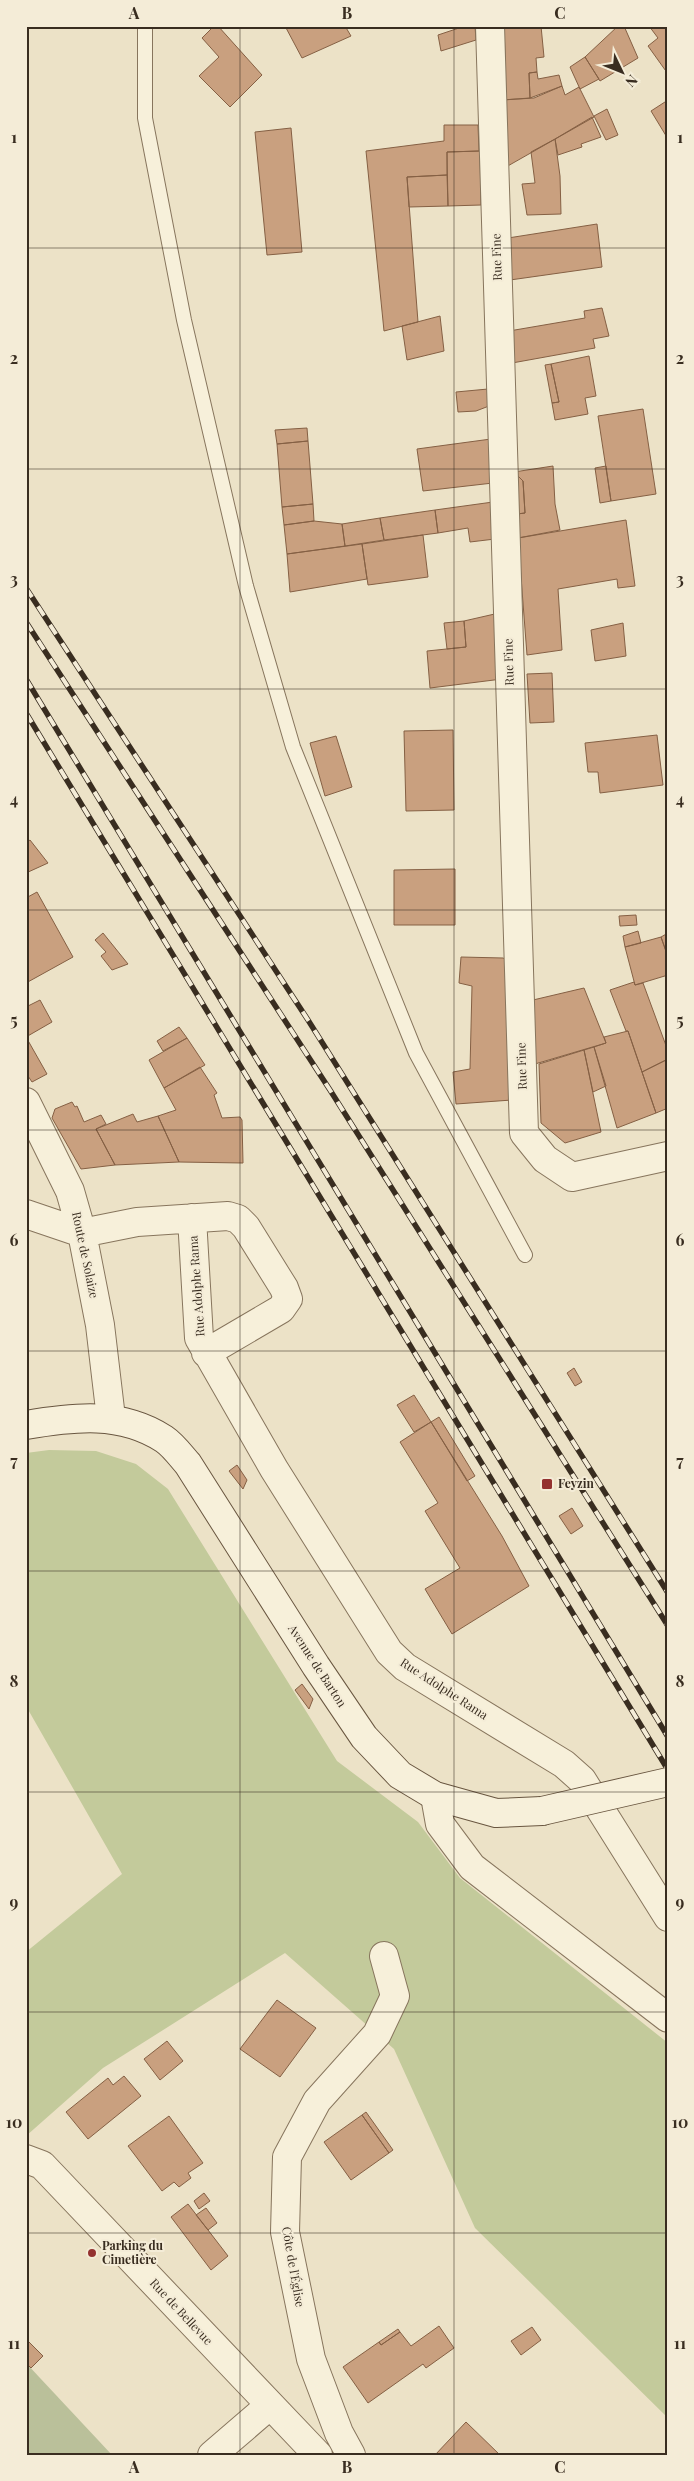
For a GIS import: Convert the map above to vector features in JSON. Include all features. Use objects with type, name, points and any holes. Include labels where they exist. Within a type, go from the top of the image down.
[{"type":"street","name":"Rue Fine","points":[[490,26],[524,1133],[545,1159],[572,1177],[668,1156]]},
{"type":"street","name":"Route de Solaize","points":[[26,1102],[70,1191],[82,1233],[100,1325],[111,1418]]},
{"type":"street","points":[[26,1214],[82,1233],[137,1222],[192,1218]]},
{"type":"street","name":"Rue Adolphe Rama","points":[[206,1353],[281,1309],[288,1299],[284,1288],[246,1227],[238,1219],[228,1216],[192,1218],[199,1338],[206,1353],[274,1469],[389,1652],[405,1667],[564,1764],[582,1780],[668,1917]]},
{"type":"street","name":"Avenue de Barton","points":[[26,1425],[67,1418],[111,1418],[137,1426],[166,1440],[188,1464],[316,1666],[364,1737],[400,1775],[435,1796],[496,1812],[542,1811],[668,1782]]},
{"type":"street","points":[[435,1796],[440,1824],[472,1867],[668,2018]]},
{"type":"street","name":"Côte de l'Église","points":[[351,2455],[338,2434],[311,2359],[285,2232],[287,2157],[317,2101],[378,2034],[396,1996],[384,1956]]},
{"type":"street","name":"Rue de Bellevue","points":[[26,2159],[42,2165],[269,2406],[318,2455]]},
{"type":"street","points":[[212,2455],[269,2406]]},
{"type":"lane","points":[[145,26],[146,118],[184,320],[246,586],[293,747],[416,1053],[525,1255]]},
{"type":"green space","points":[[49,1450],[96,1451],[136,1464],[168,1489],[337,1761],[418,1822],[460,1878],[668,2043],[668,2418],[475,2228],[394,2049],[285,1953],[103,2068],[26,2136],[26,1952],[122,1874],[26,1706],[26,1453]]},
{"type":"green space","points":[[26,2363],[112,2455],[26,2455]]},
{"type":"building","points":[[214,26],[218,26],[262,75],[230,107],[199,76],[219,57],[202,38]]},
{"type":"building","points":[[285,26],[345,26],[351,36],[302,58]]},
{"type":"building","points":[[465,26],[475,26],[476,40],[441,51],[438,35]]},
{"type":"building","points":[[504,26],[541,26],[544,57],[536,58],[537,72],[529,73],[530,98],[502,100],[500,58],[505,57]]},
{"type":"building","points":[[618,26],[624,26],[638,58],[600,81],[585,57]]},
{"type":"building","points":[[649,26],[668,26],[668,74],[648,46],[658,38]]},
{"type":"building","points":[[585,57],[599,79],[580,89],[570,67]]},
{"type":"building","points":[[537,72],[538,79],[559,75],[562,86],[530,98],[529,73]]},
{"type":"building","points":[[562,86],[565,95],[579,87],[594,117],[506,167],[502,100],[534,98]]},
{"type":"building","points":[[668,100],[668,139],[651,111]]},
{"type":"building","points":[[607,109],[618,135],[606,140],[594,116]]},
{"type":"building","points":[[592,117],[601,137],[581,144],[582,147],[558,155],[555,139]]},
{"type":"building","points":[[444,125],[478,125],[479,151],[447,152],[447,175],[407,177],[418,322],[384,331],[366,151],[444,141]]},
{"type":"building","points":[[291,128],[302,252],[267,255],[255,132]]},
{"type":"building","points":[[555,139],[560,176],[561,214],[527,215],[522,184],[535,183],[531,152]]},
{"type":"building","points":[[480,151],[481,205],[448,206],[447,152]]},
{"type":"building","points":[[447,175],[448,206],[409,207],[407,177]]},
{"type":"building","points":[[597,224],[602,267],[510,280],[508,238]]},
{"type":"building","points":[[602,308],[609,336],[593,339],[595,348],[512,363],[509,331],[585,318],[584,311]]},
{"type":"building","points":[[440,316],[444,351],[407,360],[402,326]]},
{"type":"building","points":[[589,356],[596,396],[585,398],[588,414],[555,420],[552,403],[559,402],[551,364]]},
{"type":"building","points":[[551,364],[559,402],[552,403],[545,365]]},
{"type":"building","points":[[488,389],[489,406],[476,411],[458,412],[456,392]]},
{"type":"building","points":[[643,409],[656,494],[611,501],[598,416]]},
{"type":"building","points":[[307,428],[308,441],[277,444],[275,430]]},
{"type":"building","points":[[491,439],[493,483],[423,491],[417,449]]},
{"type":"building","points":[[308,441],[313,504],[282,507],[277,444]]},
{"type":"building","points":[[553,466],[555,504],[560,530],[518,538],[517,514],[525,513],[523,481],[514,472]]},
{"type":"building","points":[[606,466],[611,501],[600,503],[595,468]]},
{"type":"building","points":[[514,472],[523,481],[525,513],[517,514]]},
{"type":"building","points":[[493,502],[495,539],[470,542],[468,528],[438,533],[435,510]]},
{"type":"building","points":[[313,504],[314,521],[284,525],[282,507]]},
{"type":"building","points":[[435,510],[438,533],[384,540],[380,518]]},
{"type":"building","points":[[380,518],[384,540],[345,546],[342,524]]},
{"type":"building","points":[[626,520],[635,586],[618,588],[617,579],[558,589],[562,650],[527,655],[518,538]]},
{"type":"building","points":[[314,521],[342,524],[345,546],[287,554],[284,525]]},
{"type":"building","points":[[423,535],[428,577],[368,585],[362,544]]},
{"type":"building","points":[[362,544],[367,579],[290,592],[287,554]]},
{"type":"building","points":[[499,613],[502,679],[430,688],[427,651],[466,647],[464,621]]},
{"type":"building","points":[[464,621],[466,647],[447,649],[444,623]]},
{"type":"building","points":[[623,623],[626,656],[595,661],[591,630]]},
{"type":"building","points":[[552,673],[554,722],[530,723],[527,674]]},
{"type":"building","points":[[453,730],[454,810],[406,811],[404,731]]},
{"type":"building","points":[[657,735],[663,785],[600,793],[598,772],[588,772],[585,743]]},
{"type":"building","points":[[336,736],[352,787],[325,796],[310,743]]},
{"type":"building","points":[[30,840],[48,863],[26,873],[26,843]]},
{"type":"building","points":[[455,869],[455,925],[394,925],[394,870]]},
{"type":"building","points":[[37,892],[73,957],[26,983],[26,898]]},
{"type":"building","points":[[636,915],[637,925],[620,926],[619,916]]},
{"type":"building","points":[[638,931],[641,943],[625,947],[623,936]]},
{"type":"building","points":[[103,933],[128,964],[112,970],[101,956],[106,952],[95,940]]},
{"type":"building","points":[[668,933],[668,957],[661,937]]},
{"type":"building","points":[[661,937],[668,957],[668,975],[635,985],[625,947]]},
{"type":"building","points":[[461,957],[503,958],[512,962],[512,1100],[456,1104],[453,1072],[470,1069],[472,986],[459,983]]},
{"type":"building","points":[[634,982],[635,985],[643,983],[668,1051],[668,1059],[642,1072],[628,1031],[626,1031],[610,990]]},
{"type":"building","points":[[584,988],[606,1043],[535,1064],[533,1000]]},
{"type":"building","points":[[40,1000],[52,1022],[26,1037],[26,1007]]},
{"type":"building","points":[[179,1027],[187,1038],[163,1051],[157,1041]]},
{"type":"building","points":[[628,1031],[656,1113],[617,1128],[594,1047],[606,1043],[604,1037]]},
{"type":"building","points":[[26,1037],[47,1074],[32,1082],[26,1073]]},
{"type":"building","points":[[187,1038],[205,1065],[164,1088],[149,1060]]},
{"type":"building","points":[[594,1047],[606,1086],[593,1092],[584,1050]]},
{"type":"building","points":[[584,1050],[601,1132],[565,1143],[541,1123],[539,1064]]},
{"type":"building","points":[[668,1059],[668,1108],[656,1113],[642,1072]]},
{"type":"building","points":[[200,1067],[217,1093],[214,1095],[222,1118],[240,1117],[242,1120],[243,1163],[179,1162],[158,1116],[176,1110],[164,1088]]},
{"type":"building","points":[[72,1102],[75,1107],[77,1106],[84,1122],[101,1115],[106,1124],[96,1129],[115,1165],[81,1169],[52,1118],[55,1109]]},
{"type":"building","points":[[133,1114],[137,1122],[158,1116],[179,1162],[115,1165],[96,1129]]},
{"type":"building","points":[[574,1368],[582,1382],[575,1386],[567,1373]]},
{"type":"building","points":[[414,1395],[431,1422],[414,1432],[397,1405]]},
{"type":"building","points":[[439,1417],[475,1476],[467,1481],[431,1422]]},
{"type":"building","points":[[431,1422],[502,1536],[529,1586],[452,1634],[425,1589],[460,1568],[425,1511],[438,1503],[400,1442]]},
{"type":"building","points":[[237,1465],[247,1480],[243,1489],[229,1471]]},
{"type":"building","points":[[572,1508],[583,1526],[571,1534],[559,1516]]},
{"type":"building","points":[[302,1684],[313,1699],[309,1709],[295,1690]]},
{"type":"building","points":[[277,2000],[316,2028],[280,2077],[240,2049]]},
{"type":"building","points":[[167,2041],[183,2061],[160,2080],[144,2059]]},
{"type":"building","points":[[124,2076],[141,2096],[88,2139],[66,2112],[108,2078],[113,2085]]},
{"type":"building","points":[[366,2112],[393,2150],[389,2153],[362,2115]]},
{"type":"building","points":[[362,2115],[389,2153],[351,2180],[324,2142]]},
{"type":"building","points":[[169,2116],[203,2163],[188,2173],[191,2178],[179,2187],[174,2182],[162,2191],[128,2146]]},
{"type":"building","points":[[204,2193],[210,2201],[199,2209],[194,2201]]},
{"type":"building","points":[[188,2204],[228,2256],[211,2270],[171,2217]]},
{"type":"building","points":[[206,2208],[217,2223],[208,2230],[196,2215]]},
{"type":"building","points":[[439,2326],[454,2348],[426,2368],[423,2364],[368,2403],[343,2367],[379,2342],[381,2345],[400,2332],[411,2346]]},
{"type":"building","points":[[532,2327],[541,2340],[521,2355],[511,2341]]},
{"type":"building","points":[[398,2329],[400,2332],[381,2345],[379,2342]]},
{"type":"building","points":[[26,2339],[43,2356],[31,2368],[26,2363]]},
{"type":"building","points":[[466,2422],[500,2455],[435,2455]]},
{"type":"railway","points":[[26,588],[308,1020],[668,1593]]},
{"type":"railway","points":[[26,622],[330,1090],[668,1626]]},
{"type":"railway","points":[[26,679],[668,1737]]},
{"type":"railway","points":[[26,713],[668,1770]]},
{"type":"place","name":"Feyzin","points":[[547,1484]]},
{"type":"place","name":"Parking du Cimetière","points":[[92,2253]]}]
